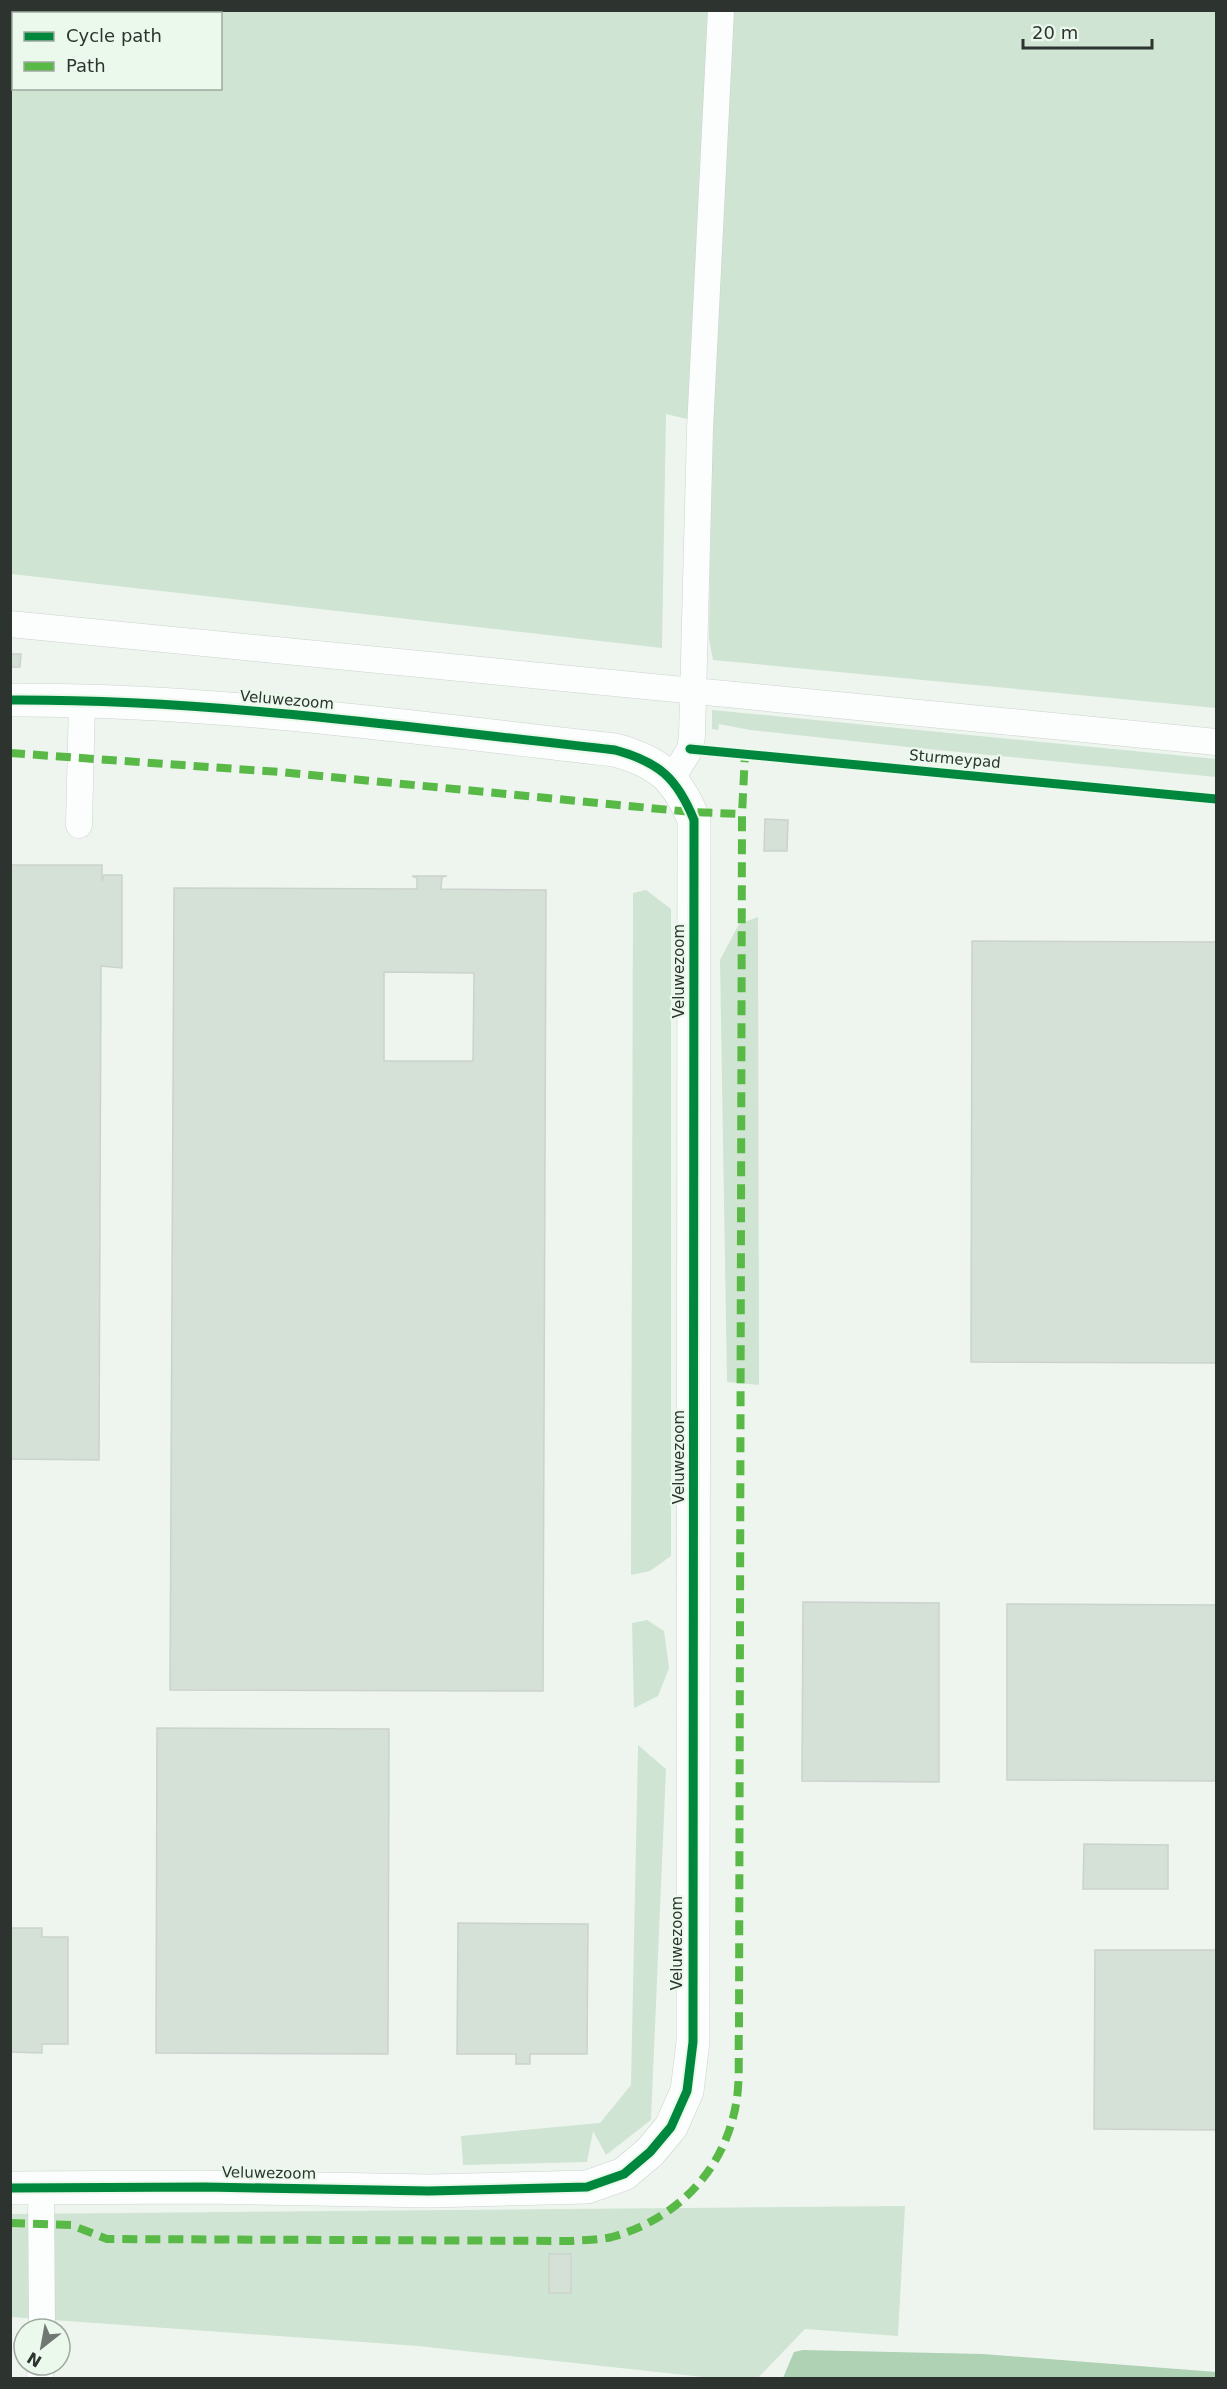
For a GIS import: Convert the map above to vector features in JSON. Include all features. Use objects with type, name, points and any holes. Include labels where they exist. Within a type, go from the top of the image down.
[{"type":"street","name":"Veluwezoom","points":[[10,700],[82,700],[277,714],[615,750],[642,757],[665,772],[683,794],[694,820],[693,2042],[687,2091],[671,2127],[650,2152],[624,2174],[587,2187],[429,2191],[205,2187],[26,2188]]},
{"type":"lane","points":[[671,780],[690,749],[694,692],[701,417],[721,10]]},
{"type":"lane","points":[[10,624],[1216,742]]},
{"type":"lane","points":[[79,825],[82,700]]},
{"type":"lane","points":[[26,2188],[41,2317]]},
{"type":"shaded area","points":[[11,11],[1216,11],[1216,708],[713,660],[709,639],[712,425],[666,414],[662,648],[11,574]]},
{"type":"shaded area","points":[[712,710],[1216,759],[1216,777],[917,748],[750,730],[719,724],[718,730],[712,729]]},
{"type":"shaded area","points":[[646,890],[671,909],[671,1556],[650,1571],[631,1575],[633,893]]},
{"type":"shaded area","points":[[758,917],[759,1385],[727,1382],[720,960],[739,924]]},
{"type":"shaded area","points":[[647,1620],[664,1631],[669,1668],[658,1696],[634,1708],[632,1623]]},
{"type":"shaded area","points":[[638,1745],[666,1769],[651,2120],[606,2155],[593,2131],[587,2162],[463,2165],[461,2136],[600,2123],[631,2085]]},
{"type":"shaded area","points":[[905,2206],[898,2336],[805,2329],[758,2378],[712,2378],[418,2346],[72,2321],[72,2317],[11,2317],[10,2214]]},
{"type":"shaded area","points":[[803,2350],[982,2354],[1216,2372],[1216,2378],[783,2378],[794,2352]]},
{"type":"building","points":[[10,654],[21,654],[20,667],[10,667]]},
{"type":"building","points":[[765,819],[788,820],[787,851],[764,851]]},
{"type":"building","points":[[10,865],[102,865],[102,881],[104,875],[122,875],[122,968],[101,966],[99,1460],[10,1459]]},
{"type":"building","points":[[412,876],[447,876],[442,877],[441,889],[546,890],[543,1691],[170,1690],[174,888],[417,889],[417,878]],"holes":[[[384,972],[474,973],[473,1061],[384,1061]]]},
{"type":"building","points":[[972,941],[1216,942],[1216,1363],[971,1362]]},
{"type":"building","points":[[803,1602],[939,1603],[939,1782],[802,1781]]},
{"type":"building","points":[[1007,1604],[1216,1605],[1216,1781],[1007,1780]]},
{"type":"building","points":[[157,1728],[389,1729],[388,2054],[156,2053]]},
{"type":"building","points":[[1084,1844],[1168,1845],[1168,1889],[1083,1889]]},
{"type":"building","points":[[458,1923],[588,1924],[587,2054],[530,2054],[530,2064],[516,2064],[516,2054],[457,2054]]},
{"type":"building","points":[[10,1928],[42,1928],[42,1937],[68,1937],[68,2044],[42,2044],[42,2053],[10,2052]]},
{"type":"building","points":[[1095,1950],[1216,1950],[1216,2130],[1094,2129]]},
{"type":"building","points":[[549,2254],[571,2254],[571,2293],[549,2293]]},
{"type":"marked path","points":[[10,753],[280,772],[691,812],[742,814]]},
{"type":"marked path","points":[[10,2223],[71,2225],[107,2239],[571,2241],[597,2239],[612,2237],[636,2228],[659,2217],[679,2203],[711,2167],[723,2146],[732,2123],[739,2072],[742,814],[745,754]]},
{"type":"cycle path","points":[[10,700],[161,704],[313,716],[615,750],[644,760],[665,774],[681,793],[694,820],[693,2042],[687,2091],[671,2127],[650,2152],[624,2174],[587,2187],[429,2191],[205,2187],[10,2188]]},
{"type":"cycle path","name":"Sturmeypad","points":[[690,749],[1216,799]]}]
